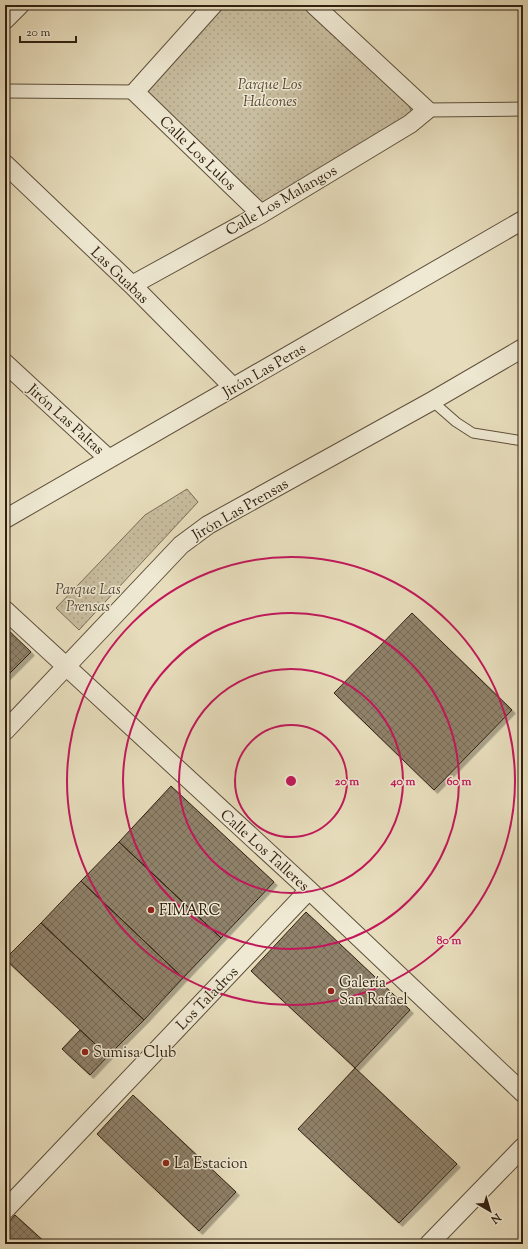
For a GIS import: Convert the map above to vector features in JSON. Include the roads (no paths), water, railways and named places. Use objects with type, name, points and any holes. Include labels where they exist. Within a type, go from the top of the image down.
[{"type":"street","points":[[5,20],[20,5]]},
{"type":"street","points":[[5,91],[135,92],[213,5]]},
{"type":"street","points":[[314,5],[427,110],[523,109]]},
{"type":"street","name":"Calle Los Lulos","points":[[135,92],[261,214]]},
{"type":"street","name":"Calle Los Malangos","points":[[132,285],[261,214],[410,124],[427,110]]},
{"type":"street","name":"Las Guabas","points":[[5,164],[132,285],[233,387]]},
{"type":"street","name":"Jirón Las Peras","points":[[5,519],[523,220]]},
{"type":"street","name":"Jirón Las Prensas","points":[[5,731],[181,545],[201,530],[432,401],[523,348]]},
{"type":"street","name":"Jirón Las Paltas","points":[[5,363],[109,459]]},
{"type":"street","name":"Calle Los Talleres","points":[[5,610],[309,890],[523,1093]]},
{"type":"street","name":"Los Taladros","points":[[5,1210],[309,890]]},
{"type":"street","points":[[430,1244],[523,1147]]},
{"type":"lane","points":[[432,401],[456,422],[473,433],[523,441]]},
{"type":"place","name":"FIMARC","points":[[151,910]]},
{"type":"place","name":"Galería San Rafael","points":[[331,991]]},
{"type":"place","name":"Sumisa Club","points":[[85,1052]]},
{"type":"place","name":"La Estacion","points":[[166,1163]]},
{"type":"park label","name":"Parque Los Halcones","points":[[270,92]]},
{"type":"park label","name":"Parque Las Prensas","points":[[88,598]]}]
